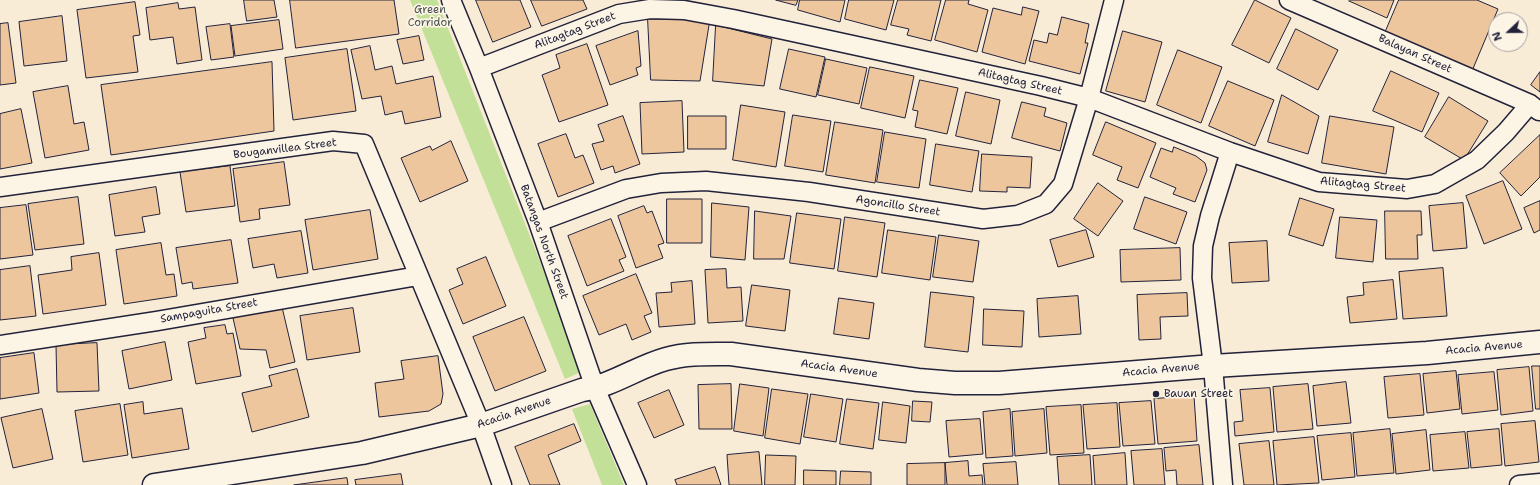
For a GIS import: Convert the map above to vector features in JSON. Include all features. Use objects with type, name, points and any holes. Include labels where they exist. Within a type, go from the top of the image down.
[{"type":"street","name":"Batangas North Street","points":[[451,0],[479,68],[538,222],[596,388],[637,485]]},
{"type":"street","name":"Agoncillo Street","points":[[538,222],[626,189],[661,183],[706,181],[809,192],[983,219],[1018,215],[1046,204],[1063,184],[1089,98],[1114,0]]},
{"type":"street","name":"Balayan Street","points":[[1289,0],[1535,108]]},
{"type":"street","name":"Alitagtag Street","points":[[479,68],[619,14],[650,9],[684,10],[748,22],[1041,86],[1089,98],[1230,152],[1319,182],[1407,189],[1435,184],[1477,160],[1506,132],[1535,108]]},
{"type":"street","name":"Bouganvillea Street","points":[[0,187],[333,141],[364,144],[481,425],[502,485]]},
{"type":"street","points":[[1223,485],[1213,366],[1202,278],[1203,246],[1210,216],[1230,152]]},
{"type":"street","name":"Sampaguita Street","points":[[0,345],[157,321],[418,276]]},
{"type":"street","name":"Acacia Avenue","points":[[154,485],[362,454],[481,425],[582,390],[596,388],[666,359],[700,354],[731,354],[955,383],[999,383],[1213,366],[1427,353],[1540,342]]},
{"type":"street","points":[[1519,485],[1540,483]]},
{"type":"green space","name":"Green Corridor","points":[[410,0],[437,0],[583,371],[565,379]]},
{"type":"green space","points":[[590,404],[624,485],[602,485],[572,409]]},
{"type":"building","points":[[244,0],[274,0],[277,17],[247,21]]},
{"type":"building","points":[[290,0],[394,0],[399,34],[296,48]]},
{"type":"building","points":[[476,0],[520,0],[531,27],[493,42]]},
{"type":"building","points":[[531,0],[583,0],[587,9],[542,26]]},
{"type":"building","points":[[776,0],[798,0],[796,5]]},
{"type":"building","points":[[800,0],[845,0],[840,22],[798,10]]},
{"type":"building","points":[[849,0],[894,0],[886,30],[845,19]]},
{"type":"building","points":[[898,0],[941,0],[931,41],[907,35],[909,29],[891,25]]},
{"type":"building","points":[[946,0],[969,0],[968,4],[988,10],[977,52],[935,40]]},
{"type":"building","points":[[1255,0],[1291,18],[1269,63],[1232,45]]},
{"type":"building","points":[[1394,0],[1387,18],[1349,1]]},
{"type":"building","points":[[1399,0],[1477,0],[1498,9],[1497,12],[1488,12],[1488,33],[1472,71],[1385,33]]},
{"type":"building","points":[[135,2],[140,35],[133,36],[138,72],[86,78],[77,10]]},
{"type":"building","points":[[178,3],[179,9],[195,7],[202,60],[177,64],[173,37],[150,40],[146,8]]},
{"type":"building","points":[[1023,7],[1039,11],[1025,64],[982,52],[993,8],[1021,15]]},
{"type":"building","points":[[62,16],[67,61],[24,66],[19,22]]},
{"type":"building","points":[[1062,17],[1089,24],[1085,43],[1088,43],[1080,74],[1029,61],[1034,40],[1047,43],[1049,33],[1057,35]]},
{"type":"building","points":[[648,19],[710,19],[700,81],[651,80]]},
{"type":"building","points":[[279,20],[283,49],[235,56],[231,26]]},
{"type":"building","points":[[8,23],[16,83],[0,85],[0,24]]},
{"type":"building","points":[[230,24],[234,57],[211,60],[206,27]]},
{"type":"building","points":[[716,25],[772,39],[764,86],[713,81]]},
{"type":"building","points":[[1296,29],[1338,50],[1318,90],[1277,69]]},
{"type":"building","points":[[638,31],[641,66],[636,68],[638,75],[610,85],[596,46]]},
{"type":"building","points":[[1123,31],[1162,42],[1145,102],[1106,91]]},
{"type":"building","points":[[419,36],[424,60],[403,64],[397,40]]},
{"type":"building","points":[[587,44],[608,105],[559,122],[542,75],[560,68],[556,55]]},
{"type":"building","points":[[370,46],[375,70],[392,66],[396,84],[433,76],[441,117],[405,124],[402,111],[385,115],[381,96],[362,99],[351,50]]},
{"type":"building","points":[[347,49],[356,111],[293,120],[285,58]]},
{"type":"building","points":[[789,49],[825,57],[816,97],[780,89]]},
{"type":"building","points":[[1178,50],[1222,67],[1201,123],[1157,105]]},
{"type":"building","points":[[826,59],[867,68],[859,104],[818,95]]},
{"type":"building","points":[[272,62],[274,131],[111,155],[101,85]]},
{"type":"building","points":[[870,67],[914,76],[905,118],[861,108]]},
{"type":"building","points":[[1391,71],[1439,93],[1422,132],[1373,111]]},
{"type":"building","points":[[1540,72],[1540,92],[1531,85]]},
{"type":"building","points":[[920,80],[958,88],[947,134],[915,127],[918,111],[913,110]]},
{"type":"building","points":[[1228,81],[1274,100],[1255,146],[1209,126]]},
{"type":"building","points":[[68,86],[74,124],[84,122],[89,150],[45,158],[33,92]]},
{"type":"building","points":[[966,92],[1000,100],[991,144],[956,136]]},
{"type":"building","points":[[1282,95],[1319,116],[1308,154],[1268,142]]},
{"type":"building","points":[[1449,97],[1488,121],[1464,160],[1425,137]]},
{"type":"building","points":[[682,101],[684,152],[642,154],[640,103]]},
{"type":"building","points":[[1022,102],[1046,108],[1044,116],[1067,123],[1060,151],[1012,138]]},
{"type":"building","points":[[741,105],[785,112],[776,167],[733,160]]},
{"type":"building","points":[[21,109],[32,163],[0,169],[0,114]]},
{"type":"building","points":[[793,115],[831,121],[823,172],[785,166]]},
{"type":"building","points":[[623,116],[640,164],[615,173],[613,166],[601,170],[592,144],[604,141],[598,125]]},
{"type":"building","points":[[688,116],[726,116],[726,149],[688,149]]},
{"type":"building","points":[[1330,116],[1394,127],[1386,174],[1322,163]]},
{"type":"building","points":[[835,122],[883,130],[875,183],[826,175]]},
{"type":"building","points":[[1106,122],[1156,143],[1138,188],[1117,180],[1122,167],[1093,155]]},
{"type":"building","points":[[885,132],[926,139],[919,188],[877,182]]},
{"type":"building","points":[[566,134],[575,158],[583,155],[594,183],[558,197],[538,144]]},
{"type":"building","points":[[1540,135],[1540,177],[1521,196],[1500,173]]},
{"type":"building","points":[[451,141],[468,181],[420,202],[401,158],[430,146],[432,150]]},
{"type":"building","points":[[936,144],[979,151],[972,192],[930,185]]},
{"type":"building","points":[[1174,147],[1196,156],[1205,163],[1207,170],[1195,202],[1173,194],[1176,188],[1150,177],[1161,148],[1172,152]]},
{"type":"building","points":[[982,154],[1032,157],[1030,188],[1007,187],[1007,192],[980,191]]},
{"type":"building","points":[[284,162],[290,205],[259,209],[260,219],[240,222],[233,169]]},
{"type":"building","points":[[230,166],[235,206],[186,212],[180,172]]},
{"type":"building","points":[[1503,181],[1522,229],[1484,244],[1466,196]]},
{"type":"building","points":[[1098,183],[1123,201],[1098,236],[1074,219]]},
{"type":"building","points":[[156,187],[160,214],[142,217],[145,232],[115,236],[109,195]]},
{"type":"building","points":[[78,197],[84,244],[35,250],[28,204]]},
{"type":"building","points":[[1145,197],[1187,212],[1176,244],[1134,229]]},
{"type":"building","points":[[1300,198],[1334,209],[1323,246],[1289,235]]},
{"type":"building","points":[[667,199],[702,199],[702,243],[667,243]]},
{"type":"building","points":[[1540,201],[1540,230],[1534,233],[1524,208]]},
{"type":"building","points":[[712,203],[749,207],[745,260],[711,257]]},
{"type":"building","points":[[1463,203],[1467,248],[1433,251],[1429,206]]},
{"type":"building","points":[[26,205],[33,255],[0,259],[0,208]]},
{"type":"building","points":[[644,206],[647,213],[652,211],[664,243],[658,245],[663,258],[636,268],[618,216]]},
{"type":"building","points":[[370,210],[378,259],[313,270],[305,220]]},
{"type":"building","points":[[755,211],[791,216],[784,259],[754,259]]},
{"type":"building","points":[[1385,211],[1421,211],[1422,235],[1417,235],[1418,259],[1386,259]]},
{"type":"building","points":[[797,213],[841,219],[834,269],[790,263]]},
{"type":"building","points":[[845,217],[885,223],[877,277],[838,271]]},
{"type":"building","points":[[1340,217],[1377,220],[1373,262],[1336,258]]},
{"type":"building","points":[[611,219],[626,257],[619,260],[624,271],[587,286],[568,236]]},
{"type":"building","points":[[888,230],[936,237],[930,280],[882,273]]},
{"type":"building","points":[[1086,230],[1094,257],[1058,267],[1050,240]]},
{"type":"building","points":[[301,231],[308,273],[277,278],[274,264],[253,268],[248,239]]},
{"type":"building","points":[[939,235],[979,241],[973,282],[933,277]]},
{"type":"building","points":[[231,240],[238,283],[193,289],[192,282],[182,284],[176,248]]},
{"type":"building","points":[[1267,241],[1269,281],[1232,283],[1229,243]]},
{"type":"building","points":[[161,243],[166,275],[174,274],[177,296],[124,304],[116,250]]},
{"type":"building","points":[[1180,248],[1181,280],[1121,282],[1120,250]]},
{"type":"building","points":[[99,253],[106,305],[43,314],[38,275],[72,270],[71,257]]},
{"type":"building","points":[[486,257],[506,306],[463,324],[449,290],[463,284],[457,269]]},
{"type":"building","points":[[30,266],[36,316],[0,320],[0,270]]},
{"type":"building","points":[[1443,268],[1447,316],[1403,319],[1399,272]]},
{"type":"building","points":[[726,269],[727,288],[741,287],[743,321],[708,323],[705,270]]},
{"type":"building","points":[[636,274],[652,313],[644,316],[651,332],[632,340],[626,324],[599,335],[583,296]]},
{"type":"building","points":[[1393,280],[1397,319],[1350,323],[1347,297],[1364,295],[1363,283]]},
{"type":"building","points":[[692,281],[695,324],[659,327],[656,293],[672,292],[671,283]]},
{"type":"building","points":[[752,285],[790,290],[785,331],[746,326]]},
{"type":"building","points":[[931,292],[974,297],[968,352],[925,347]]},
{"type":"building","points":[[1187,293],[1188,316],[1160,317],[1161,339],[1139,340],[1137,295]]},
{"type":"building","points":[[1078,296],[1081,334],[1039,337],[1037,299]]},
{"type":"building","points":[[839,298],[874,303],[869,339],[834,334]]},
{"type":"building","points":[[282,307],[295,362],[270,368],[266,350],[240,349],[233,318]]},
{"type":"building","points":[[353,308],[360,352],[307,360],[300,316]]},
{"type":"building","points":[[984,309],[1024,311],[1022,347],[983,345]]},
{"type":"building","points":[[524,317],[546,371],[495,391],[473,337]]},
{"type":"building","points":[[225,325],[227,334],[233,333],[241,376],[196,384],[188,342],[206,338],[204,328]]},
{"type":"building","points":[[165,342],[172,380],[129,389],[122,351]]},
{"type":"building","points":[[97,343],[99,391],[57,392],[56,345]]},
{"type":"building","points":[[34,353],[39,393],[0,399],[0,358]]},
{"type":"building","points":[[438,356],[443,394],[441,404],[429,411],[379,417],[375,383],[404,379],[401,361]]},
{"type":"building","points":[[1532,366],[1540,366],[1540,409],[1536,409]]},
{"type":"building","points":[[1529,367],[1533,411],[1501,415],[1497,370]]},
{"type":"building","points":[[297,369],[309,417],[252,432],[242,393],[272,386],[269,376]]},
{"type":"building","points":[[1456,371],[1460,409],[1427,413],[1423,374]]},
{"type":"building","points":[[1494,372],[1498,410],[1462,414],[1458,375]]},
{"type":"building","points":[[1420,374],[1424,415],[1388,418],[1384,377]]},
{"type":"building","points":[[1346,382],[1351,423],[1317,426],[1313,386]]},
{"type":"building","points":[[731,384],[732,429],[699,429],[698,385]]},
{"type":"building","points":[[740,384],[769,388],[763,436],[734,431]]},
{"type":"building","points":[[1308,384],[1313,429],[1277,432],[1273,387]]},
{"type":"building","points":[[1270,388],[1274,432],[1235,436],[1234,422],[1243,421],[1240,390]]},
{"type":"building","points":[[772,389],[808,394],[800,444],[765,438]]},
{"type":"building","points":[[669,390],[684,425],[654,438],[638,403]]},
{"type":"building","points":[[811,394],[843,399],[836,442],[804,437]]},
{"type":"building","points":[[1194,396],[1197,441],[1158,444],[1154,399]]},
{"type":"building","points":[[847,399],[879,403],[873,449],[840,444]]},
{"type":"building","points":[[913,401],[932,402],[930,422],[912,421]]},
{"type":"building","points":[[1151,401],[1155,444],[1123,446],[1119,403]]},
{"type":"building","points":[[143,402],[144,414],[182,408],[189,449],[132,458],[124,405]]},
{"type":"building","points":[[883,402],[910,406],[906,443],[879,440]]},
{"type":"building","points":[[1117,403],[1120,447],[1087,449],[1083,405]]},
{"type":"building","points":[[120,404],[128,455],[83,462],[75,411]]},
{"type":"building","points":[[1081,405],[1084,453],[1050,455],[1046,407]]},
{"type":"building","points":[[42,409],[53,459],[13,468],[1,418]]},
{"type":"building","points":[[1010,409],[1013,456],[986,458],[983,412]]},
{"type":"building","points":[[1044,409],[1047,453],[1015,456],[1012,412]]},
{"type":"building","points":[[980,419],[983,454],[949,457],[946,421]]},
{"type":"building","points":[[1535,421],[1539,462],[1505,466],[1501,424]]},
{"type":"building","points":[[574,424],[581,441],[548,455],[560,485],[530,485],[515,447]]},
{"type":"building","points":[[1390,429],[1394,473],[1357,476],[1353,433]]},
{"type":"building","points":[[1499,429],[1502,465],[1471,468],[1467,432]]},
{"type":"building","points":[[1426,430],[1430,470],[1396,474],[1392,434]]},
{"type":"building","points":[[1465,432],[1469,468],[1433,471],[1430,435]]},
{"type":"building","points":[[1351,433],[1355,477],[1322,480],[1317,436]]},
{"type":"building","points":[[1314,437],[1319,483],[1277,485],[1273,441]]},
{"type":"building","points":[[1269,441],[1274,485],[1244,485],[1239,444]]},
{"type":"building","points":[[1199,445],[1203,485],[1177,485],[1176,470],[1166,471],[1164,448]]},
{"type":"building","points":[[1162,449],[1165,485],[1134,485],[1131,451]]},
{"type":"building","points":[[759,452],[762,485],[729,485],[727,455]]},
{"type":"building","points":[[1125,453],[1127,485],[1095,485],[1093,456]]},
{"type":"building","points":[[766,455],[796,456],[795,485],[765,485]]},
{"type":"building","points":[[1090,455],[1092,485],[1059,485],[1057,457]]},
{"type":"building","points":[[968,461],[969,476],[982,475],[983,485],[947,485],[945,463]]},
{"type":"building","points":[[1016,462],[1018,485],[985,485],[983,464]]},
{"type":"building","points":[[945,463],[945,485],[907,485],[907,464]]},
{"type":"building","points":[[715,467],[721,485],[677,485],[675,480]]},
{"type":"building","points":[[804,470],[836,471],[836,485],[804,485]]},
{"type":"building","points":[[841,471],[871,472],[871,485],[840,485]]},
{"type":"building","points":[[401,474],[403,485],[356,485],[355,480]]},
{"type":"building","points":[[347,478],[348,485],[294,485]]},
{"type":"place","name":"Bauan Street","points":[[1156,394]]}]
